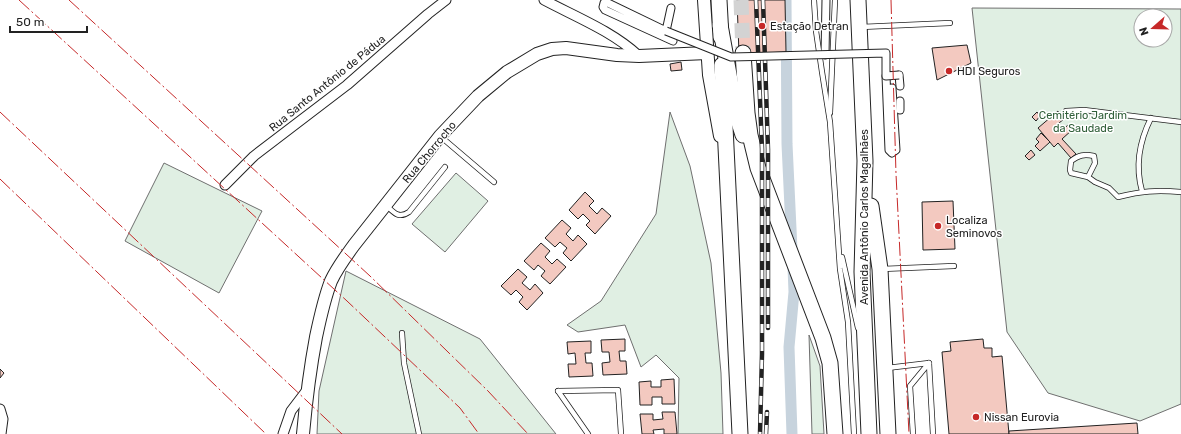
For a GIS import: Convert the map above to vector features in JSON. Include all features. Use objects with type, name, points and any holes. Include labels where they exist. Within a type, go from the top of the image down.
[{"type":"main road","points":[[719,0],[740,434]]},
{"type":"main road","name":"Avenida Antônio Carlos Magalhães","points":[[858,0],[865,161],[862,272],[869,434]]},
{"type":"main road","points":[[720,25],[736,113],[742,132],[758,168]]},
{"type":"main road","points":[[743,53],[750,135],[764,186],[816,317],[830,363],[835,434]]},
{"type":"main road","points":[[865,161],[880,269],[888,434]]},
{"type":"street","name":"Rua Santo Antônio de Pádua","points":[[225,185],[254,156],[347,85],[446,0]]},
{"type":"street","points":[[544,0],[613,36],[628,46],[639,56]]},
{"type":"street","points":[[704,0],[709,75],[728,184]]},
{"type":"street","points":[[822,0],[823,14]]},
{"type":"street","points":[[825,55],[826,0]]},
{"type":"street","points":[[673,41],[605,10],[603,5],[608,3],[666,31],[731,57],[759,55],[886,53],[889,150],[894,153],[896,150],[892,88]]},
{"type":"street","points":[[666,31],[671,8]]},
{"type":"street","name":"Rua Chorrocho","points":[[303,434],[307,390],[319,322],[324,300],[331,280],[354,245],[440,136],[478,96],[507,72],[537,54],[552,48],[566,48],[617,55],[639,56],[707,53]]},
{"type":"street","points":[[886,76],[899,75],[900,86]]},
{"type":"street","points":[[900,101],[900,110]]},
{"type":"street","points":[[283,434],[291,411],[307,390]]},
{"type":"street","points":[[0,409],[3,419],[1,434]]},
{"type":"lane","points":[[814,0],[822,72],[830,122],[840,269],[848,322],[854,434]]},
{"type":"lane","points":[[830,122],[835,0]]},
{"type":"lane","points":[[859,27],[950,23]]},
{"type":"lane","points":[[1066,110],[1084,110],[1181,122]]},
{"type":"lane","points":[[1142,191],[1139,180],[1138,157],[1145,130],[1151,118]]},
{"type":"lane","points":[[440,136],[494,182]]},
{"type":"lane","points":[[1088,177],[1095,163],[1094,156],[1085,154],[1078,156],[1071,161],[1071,173],[1088,177],[1109,188],[1118,197],[1142,191],[1157,190],[1181,192]]},
{"type":"lane","points":[[386,205],[396,215],[400,216],[409,212],[445,167]]},
{"type":"lane","points":[[838,238],[866,362]]},
{"type":"lane","points":[[880,269],[954,266]]},
{"type":"lane","points":[[402,333],[404,363],[419,434]]},
{"type":"lane","points":[[885,368],[929,363]]},
{"type":"lane","points":[[913,434],[910,386],[929,363]]},
{"type":"lane","points":[[929,363],[933,434]]},
{"type":"lane","points":[[588,434],[558,391],[618,390],[622,434]]},
{"type":"green space","name":"Cemitério Jardim da Saudade","points":[[972,8],[1133,9],[1133,48],[1173,48],[1173,9],[1181,9],[1181,404],[1140,421],[1048,393],[1007,332]]},
{"type":"green space","points":[[670,112],[690,166],[711,263],[721,373],[723,434],[678,434],[679,378],[656,355],[641,367],[625,325],[578,332],[567,325],[601,301],[656,214]]},
{"type":"green space","points":[[164,163],[262,211],[219,293],[125,241]]},
{"type":"green space","points":[[456,173],[488,201],[445,252],[412,224]]},
{"type":"green space","points":[[346,271],[480,339],[556,434],[317,434],[319,391]]},
{"type":"green space","points":[[809,335],[820,366],[824,434],[812,434]]},
{"type":"building","name":"Estação Detran","points":[[737,0],[785,0],[786,52],[739,54]]},
{"type":"building","points":[[967,45],[971,63],[937,80],[932,48]]},
{"type":"building","points":[[681,62],[682,70],[671,71],[670,64]]},
{"type":"building","points":[[1058,111],[1064,119],[1054,127],[1059,133],[1068,125],[1072,130],[1062,139],[1076,154],[1071,158],[1058,143],[1054,147],[1038,128]]},
{"type":"building","points":[[1037,112],[1040,116],[1036,121],[1032,117]]},
{"type":"building","points":[[1041,133],[1050,142],[1040,151],[1035,146],[1039,142],[1036,139]]},
{"type":"building","points":[[1031,150],[1035,155],[1029,160],[1025,156]]},
{"type":"building","points":[[585,192],[594,201],[589,206],[597,214],[602,208],[611,216],[595,234],[586,225],[590,221],[583,214],[578,219],[569,210]]},
{"type":"building","name":"Localiza Seminovos","points":[[953,201],[955,249],[923,250],[922,202]]},
{"type":"building","points":[[562,220],[571,228],[566,234],[573,241],[578,235],[587,244],[571,261],[563,253],[567,248],[560,242],[555,247],[545,238]]},
{"type":"building","points":[[541,243],[550,251],[545,257],[552,264],[557,259],[566,267],[550,284],[541,276],[545,271],[538,265],[534,270],[524,261]]},
{"type":"building","points":[[518,269],[527,277],[522,283],[530,290],[535,284],[543,293],[527,310],[519,302],[523,297],[516,290],[511,295],[501,286]]},
{"type":"building","points":[[625,339],[625,351],[619,351],[620,361],[626,361],[627,374],[603,375],[602,363],[610,362],[609,352],[602,352],[601,340]]},
{"type":"building","points":[[983,339],[984,348],[992,348],[992,357],[1002,356],[1009,434],[949,434],[942,352],[951,351],[950,342]]},
{"type":"building","points":[[591,341],[591,353],[585,353],[586,363],[592,363],[593,376],[569,377],[568,364],[576,364],[575,353],[568,354],[567,342]]},
{"type":"building","points":[[0,369],[4,373],[0,378]]},
{"type":"building","points":[[674,379],[675,404],[662,404],[662,397],[652,397],[652,405],[640,405],[639,382],[651,381],[651,387],[661,387],[661,380]]},
{"type":"building","points":[[662,412],[675,412],[677,434],[664,434],[664,429],[653,430],[654,434],[642,434],[640,414],[653,414],[653,420],[663,419]]},
{"type":"building","points":[[1137,423],[1138,434],[1009,434],[1009,431]]},
{"type":"waterway","points":[[786,0],[787,144],[792,250]]},
{"type":"waterway","points":[[792,434],[789,347],[794,292],[793,267]]},
{"type":"tunnel","points":[[741,0],[743,53]]},
{"type":"railway","points":[[756,0],[762,149],[762,354],[760,434]]},
{"type":"railway","points":[[763,0],[768,149],[768,328]]},
{"type":"railway","points":[[766,434],[767,412]]},
{"type":"power","points":[[19,0],[347,301],[460,408],[479,434]]},
{"type":"power","points":[[69,0],[370,276],[488,391],[528,434]]},
{"type":"power","points":[[891,0],[896,174],[909,434]]},
{"type":"power","points":[[0,112],[342,434]]},
{"type":"power","points":[[0,179],[266,434]]},
{"type":"place","name":"Estação Detran","points":[[762,26]]},
{"type":"place","name":"HDI Seguros","points":[[949,71]]},
{"type":"place","name":"Localiza Seminovos","points":[[938,226]]},
{"type":"place","name":"Nissan Eurovia","points":[[976,417]]}]
